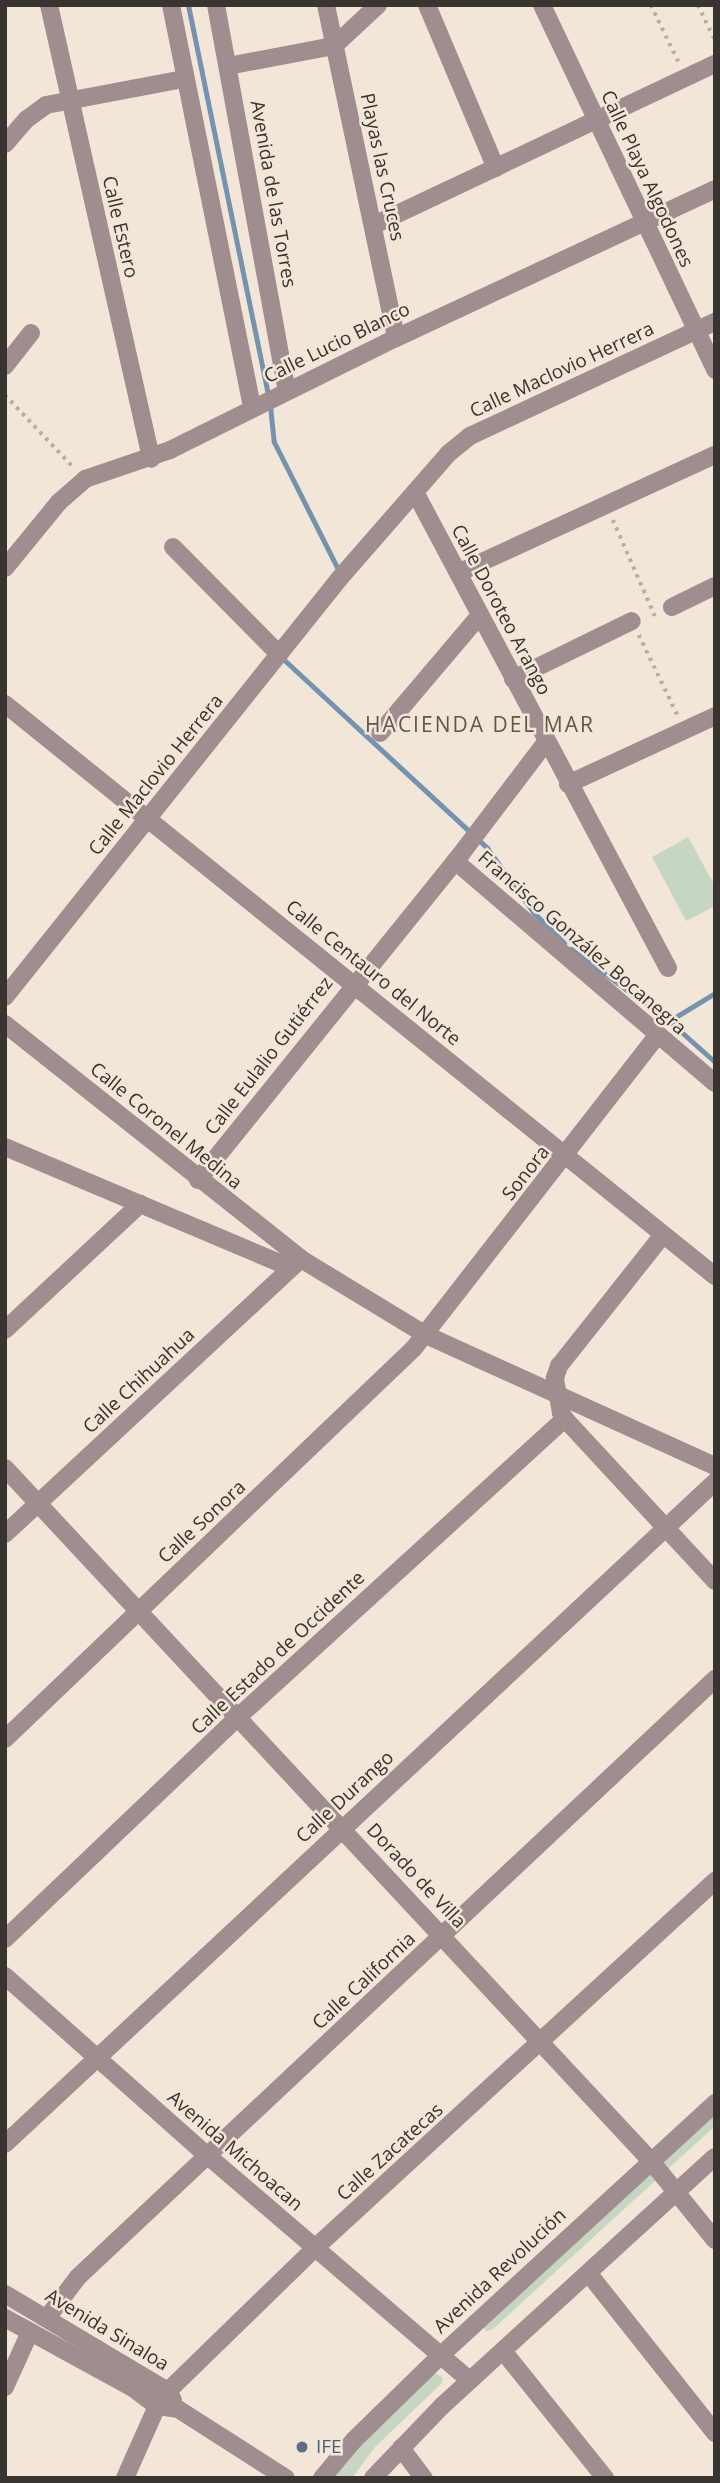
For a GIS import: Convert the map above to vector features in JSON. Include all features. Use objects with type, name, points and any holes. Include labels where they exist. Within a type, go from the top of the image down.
[{"type":"street","name":"Calle Estero","points":[[48,5],[151,459]]},
{"type":"street","points":[[171,5],[252,407]]},
{"type":"street","name":"Avenida de las Torres","points":[[216,5],[287,390]]},
{"type":"street","name":"Playas las Cruces","points":[[326,5],[396,338]]},
{"type":"street","points":[[228,66],[334,46],[378,5]]},
{"type":"street","points":[[427,5],[496,168]]},
{"type":"street","name":"Calle Playa Algodones","points":[[542,5],[715,370]]},
{"type":"street","points":[[374,225],[715,64]]},
{"type":"street","points":[[5,144],[46,105],[184,79]]},
{"type":"street","name":"Calle Lucio Blanco","points":[[5,568],[60,502],[85,479],[151,459],[287,390],[715,189]]},
{"type":"street","name":"Calle Maclovio Herrera","points":[[5,997],[339,579],[449,453],[470,436],[715,322]]},
{"type":"street","points":[[5,366],[31,332]]},
{"type":"street","points":[[458,573],[715,455]]},
{"type":"street","name":"Calle Doroteo Arango","points":[[415,492],[668,968]]},
{"type":"street","points":[[173,547],[279,654]]},
{"type":"street","points":[[672,607],[715,586]]},
{"type":"street","points":[[380,733],[480,615]]},
{"type":"street","points":[[513,679],[632,621]]},
{"type":"street","name":"Calle Centauro del Norte","points":[[5,704],[715,1276]]},
{"type":"street","points":[[568,784],[715,716]]},
{"type":"street","name":"Calle Eulalio Gutiérrez","points":[[198,1180],[353,984],[458,857],[546,742]]},
{"type":"street","name":"Francisco González Bocanegra","points":[[458,857],[657,1036],[715,1083]]},
{"type":"street","name":"Calle Coronel Medina","points":[[5,1024],[198,1180],[296,1264]]},
{"type":"street","name":"Sonora","points":[[426,1335],[657,1036]]},
{"type":"street","points":[[5,1147],[140,1204],[296,1264],[426,1335],[715,1466]]},
{"type":"street","points":[[5,1330],[140,1204]]},
{"type":"street","points":[[663,1235],[559,1366],[555,1378],[557,1395],[565,1419],[715,1581]]},
{"type":"street","name":"Calle Chihuahua","points":[[5,1534],[296,1264]]},
{"type":"street","name":"Calle Sonora","points":[[5,1739],[426,1335]]},
{"type":"street","name":"Calle Estado de Occidente","points":[[5,1939],[237,1718],[565,1419]]},
{"type":"street","name":"Dorado de Villa","points":[[5,1468],[651,2161],[715,2240]]},
{"type":"street","name":"Calle Durango","points":[[5,2144],[715,1482]]},
{"type":"street","name":"Calle California","points":[[47,2319],[78,2277],[715,1679]]},
{"type":"street","name":"Calle Zacatecas","points":[[125,2478],[162,2398],[315,2248],[715,1881]]},
{"type":"street","name":"Avenida Michoacan","points":[[5,1976],[208,2156],[469,2380]]},
{"type":"street","name":"Avenida Revolución","points":[[322,2478],[354,2440],[440,2356],[715,2103]]},
{"type":"street","points":[[373,2478],[469,2380],[715,2157]]},
{"type":"street","points":[[589,2274],[715,2432]]},
{"type":"street","name":"Avenida Sinaloa","points":[[5,2294],[286,2478]]},
{"type":"street","name":"Avenida Sinaloa","points":[[5,2318],[133,2388],[162,2398]]},
{"type":"street","points":[[5,2387],[30,2332]]},
{"type":"street","points":[[503,2351],[605,2478]]},
{"type":"street","points":[[401,2448],[424,2478]]},
{"type":"path","points":[[651,5],[686,78]]},
{"type":"path","points":[[698,5],[715,40]]},
{"type":"path","points":[[5,395],[85,479]]},
{"type":"path","points":[[607,505],[655,616]]},
{"type":"path","points":[[672,607],[655,616],[632,621],[685,730]]},
{"type":"green space","points":[[688,837],[715,886],[715,906],[686,921],[652,857]]},
{"type":"green space","points":[[715,2115],[715,2126],[493,2329],[486,2331],[483,2326]]},
{"type":"green space","points":[[435,2373],[443,2378],[441,2384],[375,2447],[352,2478],[329,2478],[351,2450]]},
{"type":"waterway","points":[[188,5],[268,396]]},
{"type":"waterway","points":[[270,406],[274,442],[340,573]]},
{"type":"waterway","points":[[281,657],[487,848],[533,912],[564,943]]},
{"type":"waterway","points":[[571,949],[669,1021],[715,993]]},
{"type":"waterway","points":[[669,1021],[715,1062]]},
{"type":"place","name":"IFE","points":[[302,2447]]},
{"type":"district","name":"HACIENDA DEL MAR","points":[[480,724]]}]
